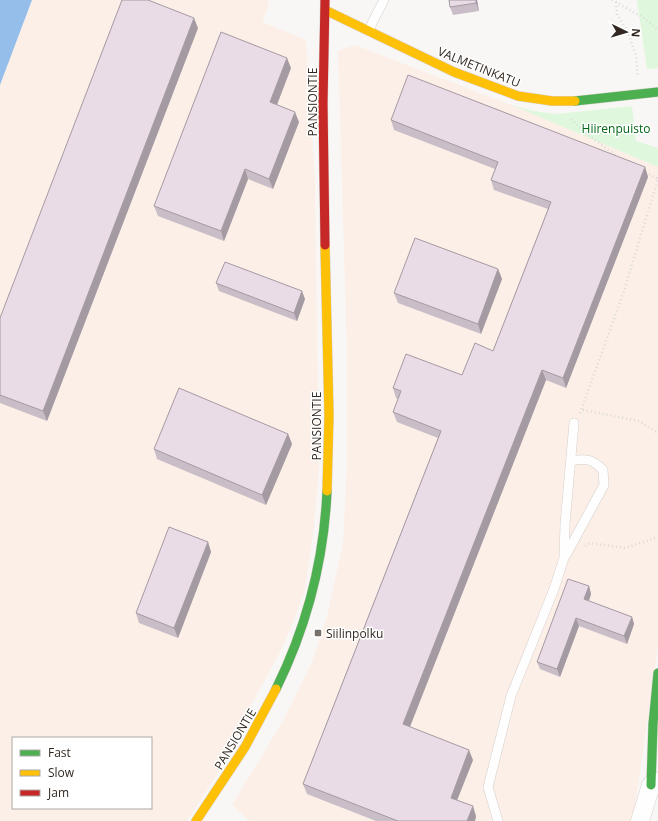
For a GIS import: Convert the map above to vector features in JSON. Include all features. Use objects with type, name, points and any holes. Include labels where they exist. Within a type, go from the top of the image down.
[{"type":"street","name":"PANSIONTIE","points":[[196,821],[246,746],[294,652],[308,613],[314,590],[322,545],[327,500],[329,431],[323,105],[325,0]]},
{"type":"street","name":"VALMETINKATU","points":[[325,10],[454,72],[518,96],[552,101],[583,102],[658,92]]},
{"type":"street","points":[[640,821],[655,784],[653,724],[658,673]]},
{"type":"lane","points":[[369,31],[384,0]]},
{"type":"lane","points":[[564,558],[574,423]]},
{"type":"lane","points":[[498,821],[488,787],[511,696],[554,589],[564,558],[604,485],[603,470],[594,461],[580,459],[571,461]]},
{"type":"path","points":[[612,0],[644,18],[658,30]]},
{"type":"path","points":[[616,2],[617,15],[627,30],[636,55],[638,78]]},
{"type":"path","points":[[552,101],[583,131],[619,158]]},
{"type":"path","points":[[574,423],[583,410],[623,294],[658,179],[638,169]]},
{"type":"path","points":[[583,410],[638,421],[658,433]]},
{"type":"path","points":[[564,558],[590,543],[625,548],[658,537]]},
{"type":"shaded area","points":[[32,0],[269,0],[267,11],[262,22],[306,40],[315,180],[319,469],[314,527],[305,590],[290,630],[278,656],[244,718],[233,750],[187,821],[0,821],[0,85]]},
{"type":"shaded area","points":[[355,45],[540,116],[658,167],[658,645],[633,821],[250,821],[232,805],[283,721],[312,662],[327,616],[343,544],[347,464],[347,353],[338,51]]},
{"type":"green space","points":[[637,0],[658,0],[658,68],[647,69]]},
{"type":"green space","name":"Hiirenpuisto","points":[[509,104],[533,111],[557,114],[632,106],[636,141],[658,148],[658,167]]},
{"type":"water","points":[[0,0],[32,0],[0,85]]},
{"type":"building","points":[[122,0],[148,0],[194,18],[43,411],[0,395],[0,318]]},
{"type":"building","points":[[449,0],[476,0],[476,3],[450,7]]},
{"type":"building","points":[[221,32],[287,58],[270,102],[295,112],[269,179],[245,169],[221,231],[154,206]]},
{"type":"building","points":[[408,75],[645,167],[563,378],[542,370],[403,724],[469,750],[451,798],[473,806],[467,821],[398,821],[303,784],[441,431],[393,412],[401,391],[393,388],[406,354],[462,375],[475,343],[493,351],[551,202],[491,180],[498,162],[391,120]]},
{"type":"building","points":[[415,238],[498,269],[478,324],[394,293]]},
{"type":"building","points":[[225,262],[302,291],[294,313],[216,283]]},
{"type":"building","points":[[179,388],[288,434],[262,495],[154,449]]},
{"type":"building","points":[[169,527],[208,542],[174,628],[136,613]]},
{"type":"building","points":[[568,579],[589,586],[584,599],[632,617],[624,636],[576,618],[557,669],[537,662]]},
{"type":"traffic: fast","points":[[575,101],[658,92]]},
{"type":"traffic: fast","points":[[276,689],[297,641],[312,593],[322,543],[327,491]]},
{"type":"traffic: fast","points":[[651,785],[653,724],[658,673]]},
{"type":"traffic: slow","points":[[325,10],[454,72],[518,96],[552,101],[575,101]]},
{"type":"traffic: slow","points":[[325,245],[329,415],[327,491]]},
{"type":"traffic: slow","points":[[196,821],[245,747],[276,689]]},
{"type":"traffic: jam","points":[[325,0],[323,103],[325,245]]},
{"type":"place","name":"Siilinpolku","points":[[318,633]]}]
